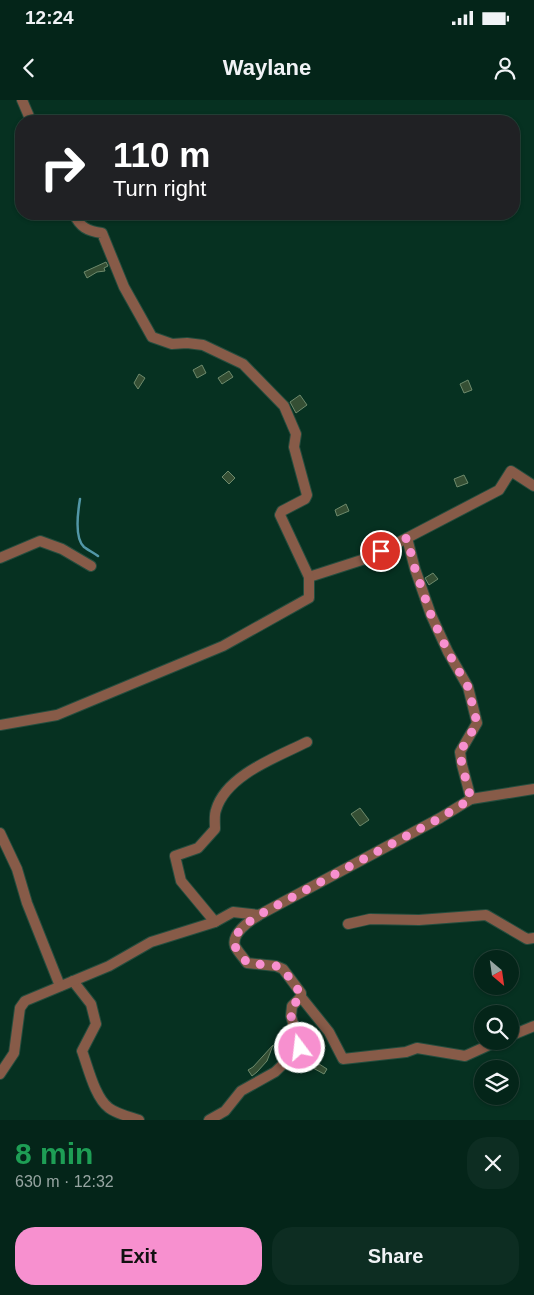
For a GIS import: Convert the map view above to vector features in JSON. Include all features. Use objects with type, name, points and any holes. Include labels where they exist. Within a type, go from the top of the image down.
[{"type":"street","points":[[22,100],[28,115]]},
{"type":"street","points":[[0,725],[57,715],[224,646],[309,598],[309,577],[280,516],[282,511],[305,499],[307,495],[294,448],[296,434],[284,406],[243,364],[203,345],[188,343],[172,344],[152,337],[124,287],[102,233],[90,231],[79,225],[77,220]]},
{"type":"street","points":[[309,577],[368,558],[499,490],[511,471],[534,486]]},
{"type":"street","points":[[407,538],[415,569],[431,615],[448,652],[468,687],[477,723],[460,752],[471,799]]},
{"type":"street","points":[[0,558],[40,541],[62,549],[91,566]]},
{"type":"street","points":[[214,922],[181,881],[175,856],[198,848],[215,829],[216,810],[224,793],[245,773],[306,742]]},
{"type":"street","points":[[479,1050],[466,1056],[417,1048],[406,1052],[343,1059],[329,1032],[301,997],[301,994],[283,969],[276,966],[247,963],[235,945],[235,938],[247,922],[440,818],[471,799],[534,789]]},
{"type":"street","points":[[0,834],[17,869],[27,903],[60,986]]},
{"type":"street","points":[[0,1074],[14,1052],[20,1008],[25,1001],[110,966],[151,942],[214,922],[233,912],[259,915]]},
{"type":"street","points":[[348,924],[370,919],[419,920],[486,915],[527,939],[534,938]]},
{"type":"street","points":[[73,981],[91,1004],[96,1024],[82,1051],[102,1102],[110,1109],[139,1120]]},
{"type":"street","points":[[209,1120],[225,1111],[241,1091],[275,1072],[300,1048],[291,1016],[292,1006],[301,997]]},
{"type":"street","points":[[519,1032],[534,1026]]},
{"type":"building","points":[[106,262],[108,266],[104,268],[105,271],[97,272],[87,278],[84,272]]},
{"type":"building","points":[[202,365],[206,373],[197,378],[193,370]]},
{"type":"building","points":[[229,371],[233,377],[222,384],[218,378]]},
{"type":"building","points":[[139,374],[145,378],[138,389],[134,383]]},
{"type":"building","points":[[468,380],[472,390],[464,393],[460,384]]},
{"type":"building","points":[[300,395],[307,405],[296,413],[290,402]]},
{"type":"building","points":[[228,471],[235,478],[229,484],[222,477]]},
{"type":"building","points":[[464,475],[468,483],[457,487],[454,479]]},
{"type":"building","points":[[346,504],[349,511],[337,516],[335,510]]},
{"type":"building","points":[[433,573],[438,579],[429,585],[425,578]]},
{"type":"building","points":[[360,808],[369,820],[360,826],[351,814]]},
{"type":"building","points":[[273,1045],[267,1061],[252,1076],[248,1070]]},
{"type":"building","points":[[316,1062],[327,1069],[324,1074],[313,1068]]},
{"type":"waterway","points":[[80,499],[78,510],[79,537],[84,547],[98,556]]},
{"type":"route","points":[[300,1048],[291,1016],[292,1006],[301,997],[301,994],[283,969],[276,966],[247,963],[235,945],[235,938],[247,922],[440,818],[471,799],[460,752],[477,723],[468,687],[448,652],[431,615],[415,569],[407,538],[381,551]]}]
